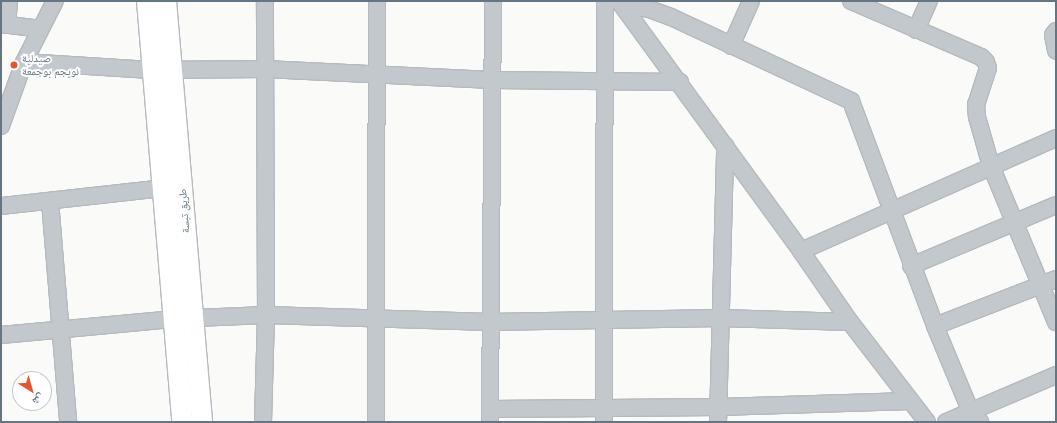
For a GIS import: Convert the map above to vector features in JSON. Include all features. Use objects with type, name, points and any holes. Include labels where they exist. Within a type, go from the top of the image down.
[{"type":"main road","name":"طريق تبسة","points":[[147,1],[152,70],[164,188],[172,319],[182,422]]},
{"type":"main road","name":"طريق تبسة","points":[[166,1],[202,422]]},
{"type":"street","points":[[9,1],[4,25],[38,29]]},
{"type":"street","points":[[1,126],[24,62],[38,29],[55,1]]},
{"type":"street","points":[[264,422],[266,315],[265,1]]},
{"type":"street","points":[[376,422],[377,1]]},
{"type":"street","points":[[492,1],[490,415],[718,414],[910,401]]},
{"type":"street","points":[[604,415],[605,1]]},
{"type":"street","points":[[731,46],[751,1]]},
{"type":"street","points":[[851,1],[981,57],[986,62],[988,68],[976,104],[991,166],[1016,222],[1056,322]]},
{"type":"street","points":[[916,30],[929,1]]},
{"type":"street","points":[[620,3],[649,8],[851,101],[934,326],[975,416]]},
{"type":"street","points":[[620,3],[680,82],[850,322],[927,422]]},
{"type":"street","points":[[1056,31],[1053,35],[1053,43],[1056,50]]},
{"type":"street","points":[[24,62],[152,70],[265,69],[492,80],[680,82]]},
{"type":"street","points":[[801,251],[890,209],[1056,138]]},
{"type":"street","points":[[718,414],[726,146]]},
{"type":"street","points":[[1,206],[164,188]]},
{"type":"street","points":[[50,201],[62,329],[68,422]]},
{"type":"street","points":[[911,266],[1056,205]]},
{"type":"street","points":[[934,326],[1056,279]]},
{"type":"street","points":[[1,335],[172,319],[266,315],[490,322],[721,318],[850,322]]},
{"type":"street","points":[[946,422],[975,416],[1056,375]]},
{"type":"place","name":"صيدلية نويجم بوجمعة","points":[[14,65]]}]
